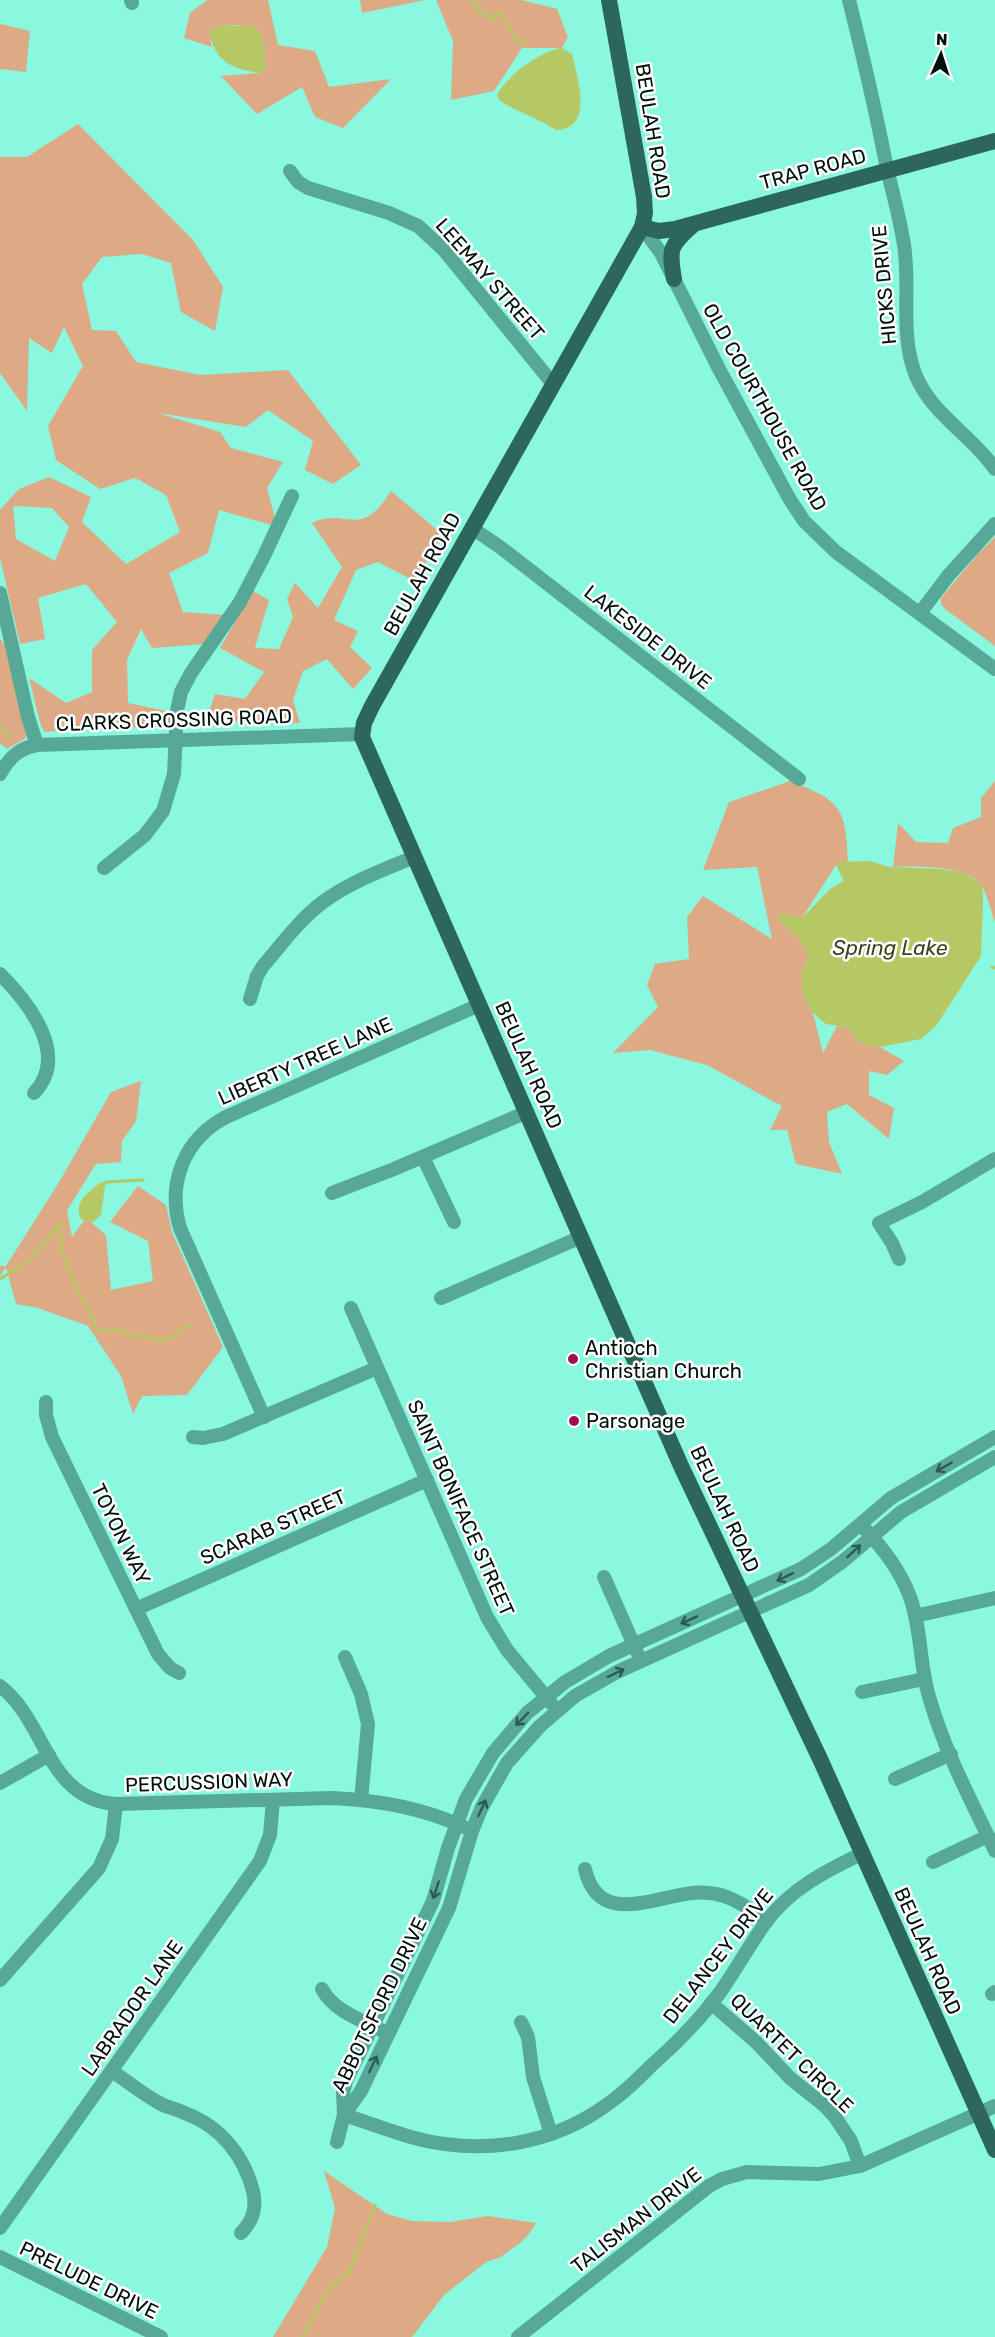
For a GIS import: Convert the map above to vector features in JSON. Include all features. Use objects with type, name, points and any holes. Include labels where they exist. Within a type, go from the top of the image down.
[{"type":"main road","name":"BEULAH ROAD","points":[[609,0],[644,197],[645,211],[642,227],[372,706],[362,734],[368,753],[678,1459],[821,1761],[995,2150]]},
{"type":"main road","name":"TRAP ROAD","points":[[642,227],[662,231],[695,224],[995,141]]},
{"type":"main road","points":[[674,279],[670,256],[672,246],[695,224]]},
{"type":"street","name":"HICKS DRIVE","points":[[849,0],[905,248],[908,342],[916,375],[936,408],[977,447],[995,469]]},
{"type":"street","name":"LEEMAY STREET","points":[[290,171],[298,182],[308,188],[389,213],[418,226],[444,250],[553,384]]},
{"type":"street","name":"OLD COURTHOUSE ROAD","points":[[642,227],[657,247],[723,375],[789,498],[804,521],[825,543],[995,669]]},
{"type":"street","points":[[104,868],[146,835],[158,819],[171,788],[176,763],[177,711],[181,692],[191,673],[245,592],[292,496]]},
{"type":"street","points":[[920,613],[948,576],[995,524]]},
{"type":"street","name":"LAKESIDE DRIVE","points":[[472,528],[799,779]]},
{"type":"street","points":[[0,593],[3,624],[37,745]]},
{"type":"street","name":"CLARKS CROSSING ROAD","points":[[0,774],[8,761],[18,752],[37,745],[362,734]]},
{"type":"street","points":[[250,999],[257,976],[263,966],[312,911],[344,888],[414,857]]},
{"type":"street","points":[[0,974],[35,1016],[46,1044],[48,1067],[41,1086],[34,1093]]},
{"type":"street","name":"LIBERTY TREE LANE","points":[[264,1417],[180,1227],[175,1200],[176,1185],[184,1158],[200,1135],[221,1119],[479,1005]]},
{"type":"street","points":[[332,1192],[423,1157],[527,1112]]},
{"type":"street","points":[[423,1157],[454,1222]]},
{"type":"street","points":[[900,1259],[879,1223],[922,1202],[995,1159]]},
{"type":"street","points":[[441,1298],[581,1237]]},
{"type":"street","name":"SAINT BONIFACE STREET","points":[[351,1308],[494,1630],[557,1710]]},
{"type":"street","points":[[193,1437],[215,1437],[377,1368]]},
{"type":"street","name":"TOYON WAY","points":[[46,1402],[46,1415],[52,1437],[158,1654],[179,1673]]},
{"type":"street","name":"ABBOTSFORD DRIVE","points":[[344,2115],[343,2092],[346,2081],[432,1901],[456,1824],[478,1776],[510,1732],[546,1697],[587,1668],[814,1562],[891,1498],[995,1437]]},
{"type":"street","name":"ABBOTSFORD DRIVE","points":[[344,2115],[361,2091],[449,1908],[472,1831],[482,1807],[507,1763],[529,1737],[557,1710],[596,1683],[824,1576],[901,1512],[995,1457]]},
{"type":"street","name":"SCARAB STREET","points":[[136,1609],[427,1480]]},
{"type":"street","points":[[860,1523],[894,1564],[903,1581],[915,1616],[924,1679],[936,1718],[995,1851]]},
{"type":"street","points":[[604,1577],[642,1661]]},
{"type":"street","points":[[915,1616],[995,1598]]},
{"type":"street","points":[[345,1658],[361,1694],[368,1724],[361,1800]]},
{"type":"street","points":[[862,1692],[924,1679]]},
{"type":"street","name":"PERCUSSION WAY","points":[[0,1686],[21,1707],[63,1778],[81,1794],[93,1800],[116,1804],[361,1800],[397,1805],[472,1831]]},
{"type":"street","points":[[895,1779],[951,1754]]},
{"type":"street","points":[[0,1783],[49,1755]]},
{"type":"street","name":"LABRADOR LANE","points":[[0,2228],[260,1860],[270,1836],[273,1800]]},
{"type":"street","points":[[0,1980],[99,1868],[112,1839],[116,1804]]},
{"type":"street","points":[[933,1862],[988,1836]]},
{"type":"street","name":"DELANCEY DRIVE","points":[[344,2115],[422,2140],[444,2144],[489,2146],[511,2144],[551,2134],[586,2118],[620,2095],[664,2055],[711,2003],[766,1921],[789,1897],[805,1884],[861,1854]]},
{"type":"street","points":[[585,1869],[587,1878],[597,1894],[615,1903],[640,1904],[679,1894],[707,1892],[734,1899],[766,1921]]},
{"type":"street","points":[[322,1989],[327,1998],[340,2009],[388,2033]]},
{"type":"street","name":"QUARTET CIRCLE","points":[[711,2003],[756,2042],[790,2078],[825,2106],[850,2141],[860,2166]]},
{"type":"street","points":[[521,2022],[528,2037],[533,2077],[551,2134]]},
{"type":"street","points":[[112,2071],[153,2100],[201,2120],[227,2141],[237,2153],[250,2182],[255,2203],[252,2220],[241,2233]]},
{"type":"street","name":"TALISMAN DRIVE","points":[[518,2337],[722,2179],[747,2172],[819,2174],[860,2166],[995,2106]]},
{"type":"street","points":[[337,2142],[344,2115]]},
{"type":"street","name":"PRELUDE DRIVE","points":[[0,2257],[161,2337]]},
{"type":"shaded area","points":[[207,0],[268,0],[278,45],[315,51],[329,87],[391,79],[343,128],[315,117],[302,87],[257,114],[221,76],[260,73],[266,69],[263,39],[256,28],[232,25],[209,30],[212,47],[184,38],[190,13]]},
{"type":"shaded area","points":[[360,0],[425,0],[362,13]]},
{"type":"shaded area","points":[[436,0],[521,0],[557,9],[568,37],[562,48],[522,48],[494,91],[451,100],[453,41]]},
{"type":"shaded area","points":[[0,24],[30,31],[26,72],[0,69]]},
{"type":"shaded area","points":[[78,124],[193,240],[223,287],[215,331],[181,312],[171,263],[142,254],[102,257],[82,284],[92,330],[116,331],[136,362],[200,375],[288,370],[361,465],[333,484],[305,470],[313,441],[268,410],[246,427],[158,413],[220,432],[231,448],[283,462],[267,488],[275,518],[272,525],[219,510],[208,553],[169,573],[183,612],[225,615],[205,644],[152,648],[141,629],[127,660],[128,703],[171,712],[169,726],[45,732],[41,726],[29,678],[66,703],[92,692],[92,650],[117,622],[86,584],[38,598],[45,639],[20,644],[0,558],[0,510],[19,489],[49,477],[91,497],[82,522],[126,564],[180,532],[166,495],[135,478],[100,489],[56,460],[48,426],[83,366],[64,327],[52,353],[29,338],[27,411],[0,373],[0,157],[27,157]],"holes":[[[13,506],[52,508],[69,527],[55,561],[16,539]]]},
{"type":"shaded area","points":[[391,491],[443,535],[414,581],[378,562],[356,570],[334,620],[358,631],[350,647],[372,668],[353,689],[327,659],[303,671],[293,700],[300,723],[206,722],[215,694],[245,699],[264,672],[220,648],[253,591],[269,600],[255,648],[279,649],[293,617],[287,599],[295,583],[318,608],[342,567],[312,523],[335,518],[361,519],[380,506]]},
{"type":"shaded area","points":[[995,537],[995,646],[945,609],[941,604],[941,598]]},
{"type":"shaded area","points":[[0,639],[5,645],[26,729],[26,738],[7,749],[0,743]]},
{"type":"shaded area","points":[[790,781],[820,794],[837,808],[842,817],[847,844],[848,862],[836,865],[802,918],[780,914],[779,921],[800,939],[809,954],[802,973],[802,993],[813,1013],[823,1053],[837,1026],[847,1027],[859,1042],[880,1047],[904,1061],[887,1075],[869,1071],[869,1095],[894,1108],[889,1139],[847,1104],[827,1112],[829,1142],[842,1174],[796,1164],[787,1130],[770,1130],[782,1106],[707,1065],[650,1050],[613,1053],[658,1007],[647,985],[655,964],[689,959],[687,917],[703,896],[772,939],[757,867],[703,870],[729,802]]},
{"type":"shaded area","points":[[995,781],[995,922],[982,887],[966,874],[941,868],[893,867],[898,823],[916,842],[948,843],[953,828],[981,817],[981,798]]},
{"type":"shaded area","points":[[141,1081],[136,1121],[122,1141],[121,1162],[96,1164],[67,1210],[72,1237],[86,1218],[106,1235],[111,1290],[153,1281],[148,1241],[110,1222],[138,1186],[166,1205],[172,1232],[223,1347],[187,1395],[142,1396],[133,1414],[121,1376],[88,1326],[38,1308],[16,1304],[6,1267],[0,1276],[0,1266],[6,1266],[58,1184],[111,1092]]},
{"type":"shaded area","points":[[324,2171],[387,2214],[412,2221],[450,2222],[488,2216],[536,2223],[520,2243],[499,2258],[486,2262],[444,2295],[412,2337],[273,2337],[327,2247],[335,2208]]},
{"type":"water","points":[[219,26],[256,28],[263,38],[266,69],[260,73],[240,69],[219,56],[209,30]]},
{"type":"water","points":[[562,48],[572,54],[579,88],[580,112],[576,121],[568,127],[556,130],[499,100],[497,95],[502,87],[525,65],[544,54]]},
{"type":"water","name":"Spring Lake","points":[[870,861],[889,867],[961,872],[977,881],[982,887],[983,900],[981,956],[936,1026],[921,1039],[880,1047],[859,1042],[847,1027],[826,1024],[813,1013],[802,993],[802,973],[809,954],[800,939],[779,921],[779,913],[802,918],[830,889],[844,881],[836,865],[840,862]]},
{"type":"water","points":[[101,1182],[105,1186],[101,1215],[93,1222],[81,1219],[79,1207],[81,1202],[87,1193]]},
{"type":"waterway","points":[[473,0],[480,12],[487,13],[487,17],[491,19],[498,13],[502,16],[517,41],[528,42]]},
{"type":"waterway","points":[[0,725],[9,738]]},
{"type":"waterway","points":[[102,1186],[106,1182],[143,1180]]},
{"type":"waterway","points":[[0,1279],[29,1261],[60,1224],[68,1224]]},
{"type":"waterway","points":[[57,1229],[62,1238],[60,1246],[78,1291],[94,1319],[95,1328],[105,1331],[123,1330],[128,1336],[136,1335],[161,1340],[176,1335],[185,1327],[191,1327]]},
{"type":"waterway","points":[[302,2337],[330,2287],[349,2273],[375,2205]]},
{"type":"place","name":"Antioch Christian Church","points":[[573,1359]]},
{"type":"place","name":"Parsonage","points":[[574,1421]]}]
